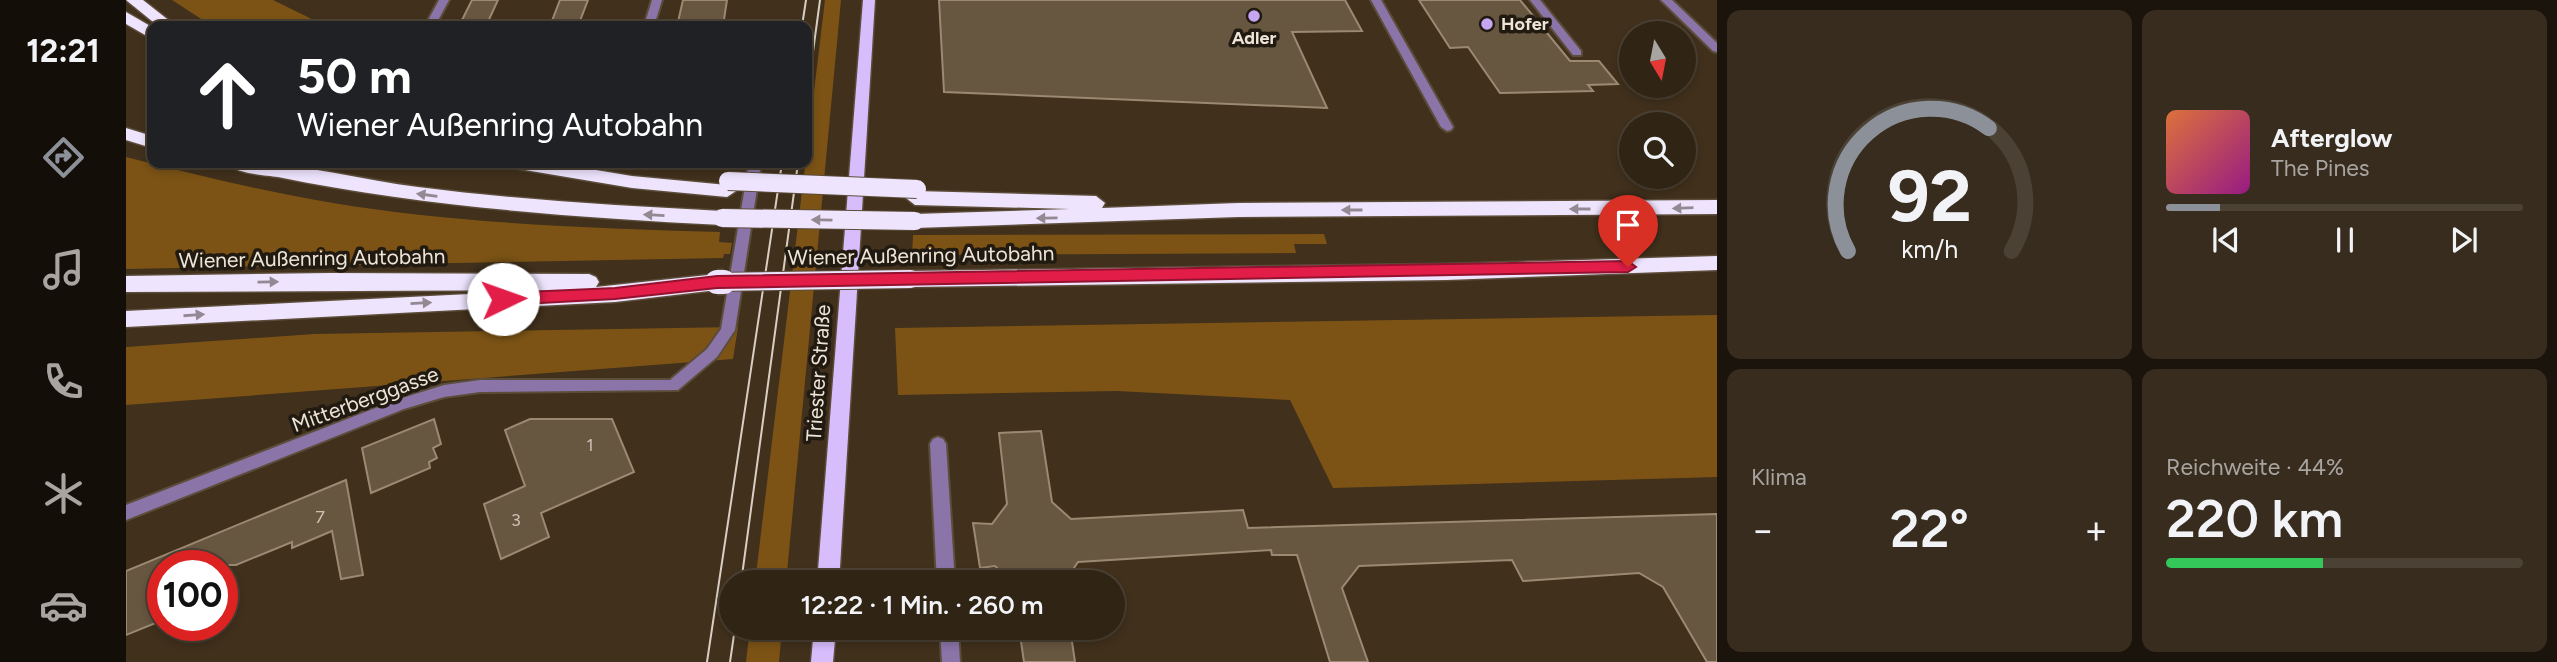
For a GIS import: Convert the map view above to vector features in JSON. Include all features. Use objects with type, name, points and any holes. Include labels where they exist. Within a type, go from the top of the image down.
[{"type":"highway","points":[[133,0],[161,21]]},
{"type":"highway","points":[[126,17],[147,31]]},
{"type":"highway","points":[[126,134],[147,140]]},
{"type":"highway","name":"Wiener Außenring Autobahn","points":[[261,168],[303,177],[481,203],[722,218],[915,221],[1238,210],[1717,207]]},
{"type":"highway","points":[[549,168],[632,182],[1238,210]]},
{"type":"highway","points":[[608,168],[728,186]]},
{"type":"highway","name":"Wiener Außenring Autobahn","points":[[126,284],[330,281],[717,282],[1433,272],[1717,264]]},
{"type":"highway","points":[[126,319],[615,293],[717,282]]},
{"type":"main road","name":"Triester Straße","points":[[829,570],[869,0]]},
{"type":"main road","points":[[822,662],[824,640]]},
{"type":"street","points":[[433,21],[444,0]]},
{"type":"street","points":[[651,21],[657,0]]},
{"type":"street","points":[[1376,0],[1447,127]]},
{"type":"street","points":[[1535,0],[1577,53]]},
{"type":"street","points":[[1665,0],[1717,49]]},
{"type":"street","name":"Mitterberggasse","points":[[126,513],[401,404],[444,391],[480,386],[673,386],[712,353],[727,330],[754,168]]},
{"type":"street","points":[[938,444],[945,570]]},
{"type":"street","points":[[950,640],[951,662]]},
{"type":"shaded area","points":[[172,0],[273,0],[316,21],[204,21]]},
{"type":"shaded area","points":[[825,0],[841,0],[787,570],[757,570],[805,168],[812,168],[812,108]]},
{"type":"shaded area","points":[[126,157],[147,162],[147,168],[171,168],[255,188],[381,210],[526,224],[720,232],[719,242],[732,243],[730,254],[724,254],[723,258],[126,269]]},
{"type":"shaded area","points":[[1324,234],[1327,244],[1294,244],[1296,253],[912,255],[913,235]]},
{"type":"shaded area","points":[[1717,315],[1717,477],[1333,488],[1290,400],[1117,391],[898,395],[895,328]]},
{"type":"shaded area","points":[[738,327],[733,359],[126,405],[126,347],[314,334]]},
{"type":"shaded area","points":[[749,640],[781,640],[779,662],[746,662]]},
{"type":"building","points":[[472,0],[498,0],[488,21],[462,21]]},
{"type":"building","points":[[560,0],[588,0],[580,21],[552,21]]},
{"type":"building","points":[[683,0],[727,0],[724,21],[678,21]]},
{"type":"building","points":[[939,0],[1345,0],[1362,31],[1292,32],[1327,108],[944,92]]},
{"type":"building","name":"Hofer","points":[[1419,0],[1520,0],[1570,61],[1599,61],[1618,84],[1588,85],[1593,91],[1500,93],[1468,47],[1450,48]]},
{"type":"building","points":[[434,419],[441,444],[433,448],[437,458],[429,462],[430,468],[371,493],[362,448]]},
{"type":"building","points":[[530,419],[612,419],[634,472],[541,513],[549,537],[501,559],[484,504],[525,486],[505,430]]},
{"type":"building","points":[[1041,431],[1052,502],[1071,519],[1243,510],[1248,528],[1717,514],[1717,662],[1707,662],[1663,587],[1639,573],[1523,581],[1512,560],[1359,566],[1342,588],[1368,662],[1330,662],[1297,555],[1272,555],[1271,550],[1078,562],[1073,570],[999,570],[995,566],[980,568],[973,523],[992,524],[1007,504],[999,433]]},
{"type":"building","points":[[346,480],[363,575],[341,579],[332,531],[292,548],[292,542],[238,564],[238,550],[177,550]]},
{"type":"building","points":[[147,562],[147,626],[126,635],[126,571]]},
{"type":"building","points":[[1021,640],[1072,640],[1075,662],[1024,662]]},
{"type":"tram line","points":[[803,21],[806,0]]},
{"type":"tram line","points":[[812,59],[820,0]]},
{"type":"tram line","points":[[707,662],[781,168]]},
{"type":"tram line","points":[[743,570],[797,168]]},
{"type":"tram line","points":[[730,662],[733,640]]},
{"type":"place","name":"Adler","points":[[1254,16]]},
{"type":"place","name":"Hofer","points":[[1487,24]]},
{"type":"route","points":[[503,299],[615,293],[717,282],[1628,267]]}]
